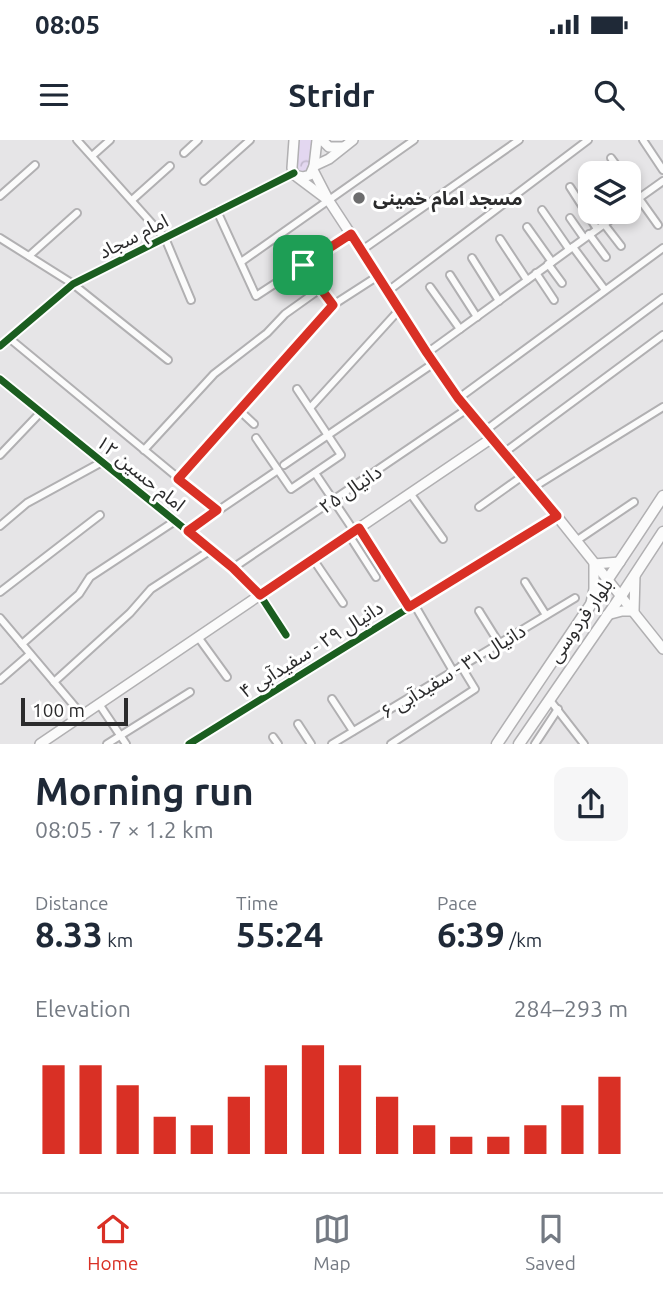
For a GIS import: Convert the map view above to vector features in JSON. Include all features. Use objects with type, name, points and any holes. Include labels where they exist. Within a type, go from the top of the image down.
[{"type":"main road","points":[[295,175],[310,175],[320,140],[329,147],[343,147]]},
{"type":"main road","points":[[314,168],[353,140]]},
{"type":"main road","points":[[293,142],[292,168],[295,175],[329,201]]},
{"type":"main road","points":[[314,168],[329,201],[458,398],[534,487],[663,649]]},
{"type":"main road","points":[[40,744],[410,493],[489,434]]},
{"type":"main road","name":"بلوار فردوسی","points":[[497,744],[663,496]]},
{"type":"main road","name":"بلوار فردوسی","points":[[519,744],[663,532]]},
{"type":"main road","points":[[594,564],[620,562]]},
{"type":"main road","points":[[591,603],[594,564]]},
{"type":"main road","points":[[634,611],[635,575]]},
{"type":"main road","points":[[607,615],[634,611]]},
{"type":"main road","points":[[553,658],[570,669]]},
{"type":"street","points":[[77,140],[165,238],[191,300]]},
{"type":"street","points":[[92,156],[110,140]]},
{"type":"street","points":[[184,153],[198,140]]},
{"type":"street","points":[[204,181],[250,140]]},
{"type":"street","points":[[241,262],[414,140]]},
{"type":"street","points":[[362,250],[519,140]]},
{"type":"street","points":[[388,291],[588,140]]},
{"type":"street","points":[[643,140],[663,170]]},
{"type":"street","points":[[0,196],[34,165]]},
{"type":"street","points":[[131,200],[170,166]]},
{"type":"street","name":"امام سجاد","points":[[0,346],[73,284],[295,175]]},
{"type":"street","points":[[641,197],[663,181]]},
{"type":"street","points":[[570,187],[597,229]]},
{"type":"street","points":[[641,201],[658,225]]},
{"type":"street","points":[[542,210],[605,290]]},
{"type":"street","points":[[217,211],[256,296],[351,234]]},
{"type":"street","points":[[29,256],[77,214]]},
{"type":"street","points":[[570,218],[606,257]]},
{"type":"street","points":[[427,353],[604,224],[621,246]]},
{"type":"street","points":[[527,227],[562,284]]},
{"type":"street","points":[[0,238],[73,284],[168,360]]},
{"type":"street","points":[[500,239],[527,280]]},
{"type":"street","points":[[458,398],[663,247]]},
{"type":"street","points":[[472,258],[499,301]]},
{"type":"street","points":[[303,265],[333,305]]},
{"type":"street","points":[[536,273],[554,300]]},
{"type":"street","points":[[450,275],[477,317]]},
{"type":"street","points":[[178,479],[333,305],[379,276]]},
{"type":"street","points":[[430,287],[460,329]]},
{"type":"street","points":[[144,450],[214,374],[267,333],[285,314],[320,289]]},
{"type":"street","points":[[489,434],[663,298]]},
{"type":"street","points":[[310,408],[400,309]]},
{"type":"street","points":[[505,452],[663,335]]},
{"type":"street","points":[[9,338],[217,510]]},
{"type":"street","points":[[188,531],[434,363]]},
{"type":"street","name":"امام حسین ۱۲","points":[[0,379],[233,568],[260,595],[286,635]]},
{"type":"street","points":[[256,438],[281,468],[291,489],[341,455],[297,389]]},
{"type":"street","points":[[534,487],[663,407]]},
{"type":"street","name":"دانیال ۲۵","points":[[233,568],[467,409]]},
{"type":"street","points":[[239,411],[254,424]]},
{"type":"street","points":[[0,455],[3,446],[41,412]]},
{"type":"street","points":[[0,526],[27,503],[102,462]]},
{"type":"street","points":[[315,473],[354,531],[411,606],[453,671]]},
{"type":"street","points":[[479,507],[524,475]]},
{"type":"street","points":[[410,493],[443,539]]},
{"type":"street","points":[[576,541],[634,502]]},
{"type":"street","points":[[0,592],[100,515]]},
{"type":"street","name":"دانیال ۲۹ - سفیدآبی ۴","points":[[189,744],[557,516]]},
{"type":"street","points":[[22,644],[79,594],[90,577],[175,521]]},
{"type":"street","points":[[354,531],[376,577]]},
{"type":"street","points":[[54,682],[130,613],[151,589],[211,550]]},
{"type":"street","points":[[313,559],[343,603]]},
{"type":"street","points":[[525,582],[546,615]]},
{"type":"street","name":"دانیال ۳۱ - سفیدآبی ۶","points":[[332,744],[575,598]]},
{"type":"street","points":[[479,611],[499,643]]},
{"type":"street","points":[[0,618],[82,715]]},
{"type":"street","points":[[198,637],[226,677]]},
{"type":"street","points":[[0,680],[30,654]]},
{"type":"street","points":[[391,744],[475,689],[461,666]]},
{"type":"street","points":[[107,744],[190,692]]},
{"type":"street","points":[[332,699],[353,731]]},
{"type":"street","points":[[549,699],[584,744]]},
{"type":"street","points":[[99,704],[126,744]]},
{"type":"street","points":[[535,744],[558,709]]},
{"type":"street","points":[[298,724],[311,744]]},
{"type":"green space","points":[[299,140],[313,140],[310,168],[304,174],[297,169]]},
{"type":"cycle path","points":[[0,346],[73,284],[294,173]]},
{"type":"cycle path","points":[[0,379],[233,568],[260,595],[286,635]]},
{"type":"cycle path","points":[[189,744],[557,516]]},
{"type":"place","name":"مسجد امام خمینی","points":[[359,198]]},
{"type":"route","points":[[351,234],[458,398],[557,516],[409,607],[359,528],[260,595],[233,568],[188,531],[217,510],[178,479],[333,305],[303,265],[351,234]]}]
